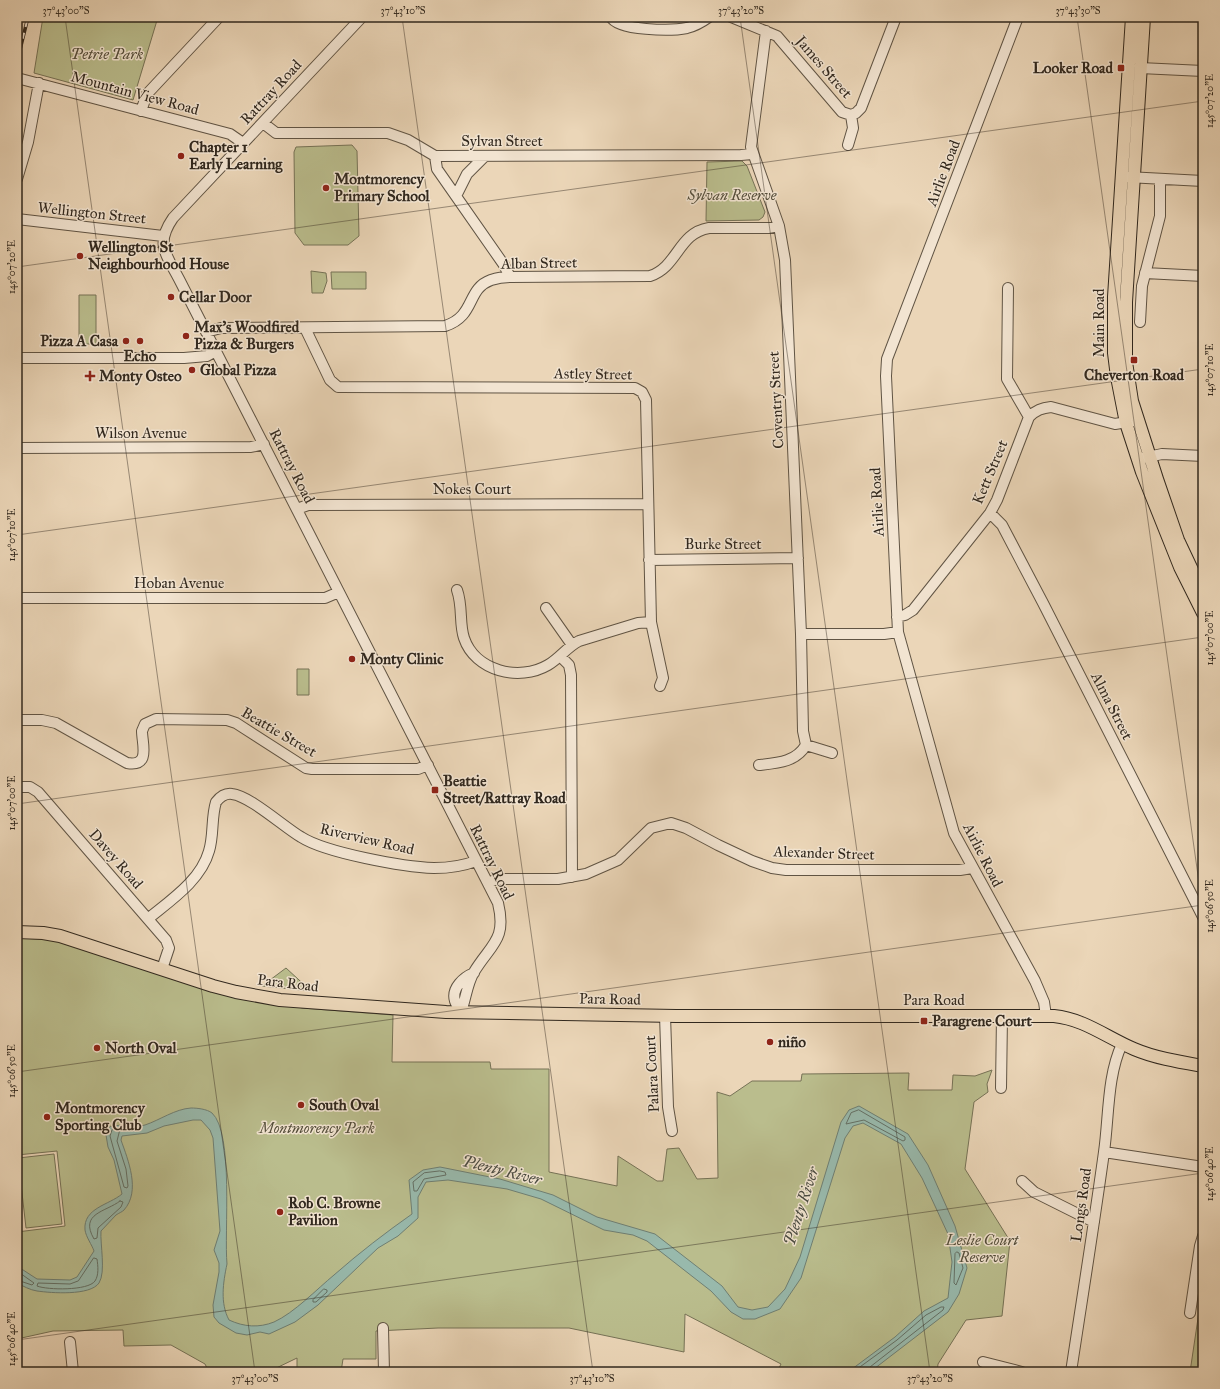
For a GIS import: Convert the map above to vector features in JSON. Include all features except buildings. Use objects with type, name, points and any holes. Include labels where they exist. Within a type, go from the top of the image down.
[{"type":"main road","name":"Main Road","points":[[1127,177],[1132,17]]},
{"type":"main road","name":"Main Road","points":[[1144,17],[1113,328],[1117,377],[1180,567],[1203,613]]},
{"type":"main road","name":"Main Road","points":[[1143,457],[1178,540],[1203,593]]},
{"type":"main road","name":"Para Road","points":[[17,932],[43,933],[60,936],[213,986],[265,998],[331,1005],[461,1012],[665,1016],[1050,1016],[1084,1023],[1122,1044],[1163,1058],[1203,1066]]},
{"type":"street","points":[[141,110],[147,94],[219,17]]},
{"type":"street","name":"Rattray Road","points":[[362,17],[173,218],[163,236],[163,243],[165,252],[498,903],[501,916],[499,934],[493,948],[474,972],[465,976],[456,990],[455,1001],[461,1012]]},
{"type":"street","points":[[611,17],[616,22],[634,27],[660,29],[686,28],[700,24],[709,17]]},
{"type":"street","name":"James Street","points":[[731,17],[777,36],[842,112],[851,115]]},
{"type":"street","points":[[848,145],[853,128],[851,115],[856,113],[861,108],[896,17]]},
{"type":"street","name":"Airlie Road","points":[[1018,17],[887,359],[886,376],[898,632],[954,833],[1035,982],[1050,1016]]},
{"type":"street","name":"Coventry Street","points":[[766,31],[751,138],[752,154],[779,226],[785,260],[801,634],[802,723],[806,745]]},
{"type":"street","points":[[1140,68],[1203,71]]},
{"type":"street","name":"Mountain View Road","points":[[17,78],[230,134],[243,143]]},
{"type":"street","points":[[17,179],[28,142],[35,82]]},
{"type":"street","points":[[263,123],[276,133],[388,133],[408,140],[435,156],[437,169],[504,265],[510,277]]},
{"type":"street","name":"Sylvan Street","points":[[435,156],[752,154]]},
{"type":"street","points":[[456,196],[467,174],[485,156]]},
{"type":"street","points":[[1127,177],[1203,181]]},
{"type":"street","points":[[1140,322],[1142,286],[1160,216],[1160,179]]},
{"type":"street","name":"Wellington Street","points":[[17,219],[163,236]]},
{"type":"street","name":"Alban Street","points":[[206,332],[221,328],[445,326],[464,316],[475,293],[481,286],[491,280],[510,277],[650,276],[667,266],[686,239],[700,230],[709,228],[768,228],[779,226]]},
{"type":"street","points":[[1145,273],[1203,276]]},
{"type":"street","points":[[1008,288],[1006,379],[1029,417],[1038,410],[1051,407],[1109,422],[1132,422]]},
{"type":"street","name":"Astley Street","points":[[305,328],[330,380],[338,387],[639,390],[646,400],[651,622],[663,678],[660,686]]},
{"type":"street","points":[[17,358],[184,358],[207,356],[216,351]]},
{"type":"street","name":"Kett Street","points":[[897,616],[905,615],[912,610],[990,513],[997,500],[1029,417]]},
{"type":"street","name":"Wilson Avenue","points":[[17,448],[245,447],[264,444]]},
{"type":"street","points":[[1143,457],[1166,454],[1203,456]]},
{"type":"street","name":"Nokes Court","points":[[297,509],[308,505],[648,504]]},
{"type":"street","name":"Alma Street","points":[[990,513],[1002,525],[1036,589],[1203,917]]},
{"type":"street","name":"Burke Street","points":[[649,560],[798,558]]},
{"type":"street","points":[[457,590],[462,602],[462,627],[465,641],[476,658],[487,665],[506,672],[532,671],[544,668],[561,657],[572,645],[579,641],[638,623],[651,622]]},
{"type":"street","name":"Hoban Avenue","points":[[17,598],[325,598],[340,592]]},
{"type":"street","points":[[546,608],[572,645]]},
{"type":"street","points":[[801,634],[884,634],[898,632]]},
{"type":"street","points":[[561,657],[569,665],[571,675],[572,878]]},
{"type":"street","name":"Beattie Street","points":[[17,720],[42,720],[56,723],[127,763],[132,764],[136,763],[143,757],[144,749],[142,731],[148,722],[156,719],[219,719],[236,723],[306,768],[418,769],[428,765]]},
{"type":"street","points":[[759,765],[795,758],[800,754],[806,745],[832,754]]},
{"type":"street","name":"Davey Road","points":[[17,787],[30,788],[38,792],[148,918],[168,945],[162,969]]},
{"type":"street","name":"Riverview Road","points":[[148,918],[186,887],[197,874],[209,850],[216,802],[227,794],[238,796],[254,805],[308,841],[365,857],[435,868],[467,865],[476,861]]},
{"type":"street","name":"Alexander Street","points":[[488,884],[498,879],[572,878],[611,864],[624,856],[651,828],[671,823],[686,828],[752,861],[786,870],[952,870],[972,868]]},
{"type":"street","name":"Palara Court","points":[[665,1016],[668,1107],[672,1131]]},
{"type":"street","points":[[1001,1088],[1002,1016]]},
{"type":"street","name":"Longs Road","points":[[1071,1372],[1094,1222],[1115,1066],[1122,1044]]},
{"type":"street","points":[[1104,1152],[1203,1167]]},
{"type":"street","points":[[1022,1181],[1034,1192],[1094,1222]]},
{"type":"street","points":[[1193,1310],[1198,1255],[1203,1236]]},
{"type":"street","points":[[383,1328],[384,1372]]},
{"type":"street","points":[[70,1342],[73,1372]]},
{"type":"street","points":[[983,1362],[1022,1372]]},
{"type":"green space","name":"Petrie Park","points":[[43,17],[158,17],[133,100],[34,73]]},
{"type":"green space","points":[[352,145],[357,151],[359,236],[348,245],[304,245],[295,233],[294,152],[296,147]]},
{"type":"green space","name":"Sylvan Reserve","points":[[742,161],[747,166],[765,212],[763,217],[759,220],[706,221],[707,162]]},
{"type":"green space","points":[[311,271],[326,273],[327,281],[323,293],[312,293]]},
{"type":"green space","points":[[331,272],[366,272],[366,289],[332,289]]},
{"type":"green space","points":[[79,295],[96,295],[96,344],[79,344]]},
{"type":"green space","points":[[297,669],[309,669],[309,695],[297,695]]},
{"type":"green space","points":[[17,939],[54,940],[302,1008],[393,1015],[392,1062],[490,1062],[491,1069],[549,1069],[549,1172],[617,1186],[618,1156],[657,1181],[663,1181],[667,1149],[679,1148],[697,1179],[718,1178],[717,1092],[730,1096],[752,1081],[801,1081],[802,1074],[909,1073],[908,1090],[952,1090],[953,1075],[975,1076],[992,1070],[987,1084],[988,1092],[974,1102],[965,1169],[1010,1241],[1002,1316],[966,1320],[938,1364],[937,1372],[777,1372],[781,1364],[685,1314],[684,1352],[569,1328],[438,1328],[376,1331],[376,1359],[343,1359],[341,1372],[297,1372],[297,1358],[268,1372],[209,1372],[205,1364],[171,1345],[124,1346],[123,1330],[53,1331],[17,1339],[17,1232],[65,1226],[57,1151],[17,1155]]},
{"type":"green space","points":[[286,968],[311,991],[262,986]]},
{"type":"green space","points":[[54,1154],[62,1224],[26,1228],[18,1158]]},
{"type":"green space","points":[[1201,1298],[1203,1299],[1203,1372],[1190,1372]]},
{"type":"water","points":[[859,1106],[908,1134],[928,1165],[955,1226],[967,1268],[959,1294],[948,1312],[870,1372],[848,1372],[895,1337],[924,1311],[948,1298],[952,1262],[948,1234],[922,1178],[901,1144],[863,1123],[853,1126],[845,1138],[801,1278],[780,1309],[755,1319],[743,1319],[731,1312],[711,1291],[647,1241],[633,1235],[604,1230],[541,1199],[507,1189],[448,1180],[426,1182],[418,1197],[418,1218],[398,1236],[378,1248],[318,1305],[295,1322],[269,1334],[260,1332],[247,1335],[236,1333],[219,1323],[214,1317],[213,1305],[219,1272],[219,1263],[214,1250],[220,1231],[213,1138],[210,1130],[201,1120],[193,1120],[164,1126],[147,1133],[122,1136],[121,1140],[132,1175],[132,1194],[124,1210],[116,1215],[101,1231],[102,1272],[99,1283],[87,1290],[70,1293],[34,1290],[17,1283],[17,1266],[37,1279],[70,1280],[77,1277],[94,1251],[85,1230],[85,1223],[92,1212],[122,1194],[114,1160],[108,1147],[106,1135],[109,1127],[118,1125],[145,1125],[173,1112],[193,1108],[212,1113],[219,1124],[223,1141],[227,1184],[227,1264],[224,1278],[223,1300],[229,1320],[246,1325],[257,1326],[274,1322],[289,1313],[343,1267],[412,1214],[409,1180],[423,1170],[440,1167],[500,1179],[553,1195],[597,1217],[655,1234],[722,1286],[738,1307],[752,1310],[768,1307],[785,1289],[800,1257],[841,1122],[849,1110]]},
{"type":"railway","points":[[17,62],[28,17]]},
{"type":"place","name":"Looker Road","points":[[1121,68]]},
{"type":"place","name":"Chapter 1 Early Learning","points":[[181,156]]},
{"type":"place","name":"Montmorency Primary School","points":[[326,188]]},
{"type":"place","name":"Wellington St Neighbourhood House","points":[[80,256]]},
{"type":"place","name":"Cellar Door","points":[[171,297]]},
{"type":"place","name":"Max's Woodfired Pizza & Burgers","points":[[186,336]]},
{"type":"place","name":"Pizza A Casa","points":[[126,341]]},
{"type":"place","name":"Echo","points":[[140,341]]},
{"type":"place","name":"Cheverton Road","points":[[1134,360]]},
{"type":"place","name":"Global Pizza","points":[[192,370]]},
{"type":"place","name":"Monty Osteo","points":[[90,376]]},
{"type":"place","name":"Monty Clinic","points":[[352,659]]},
{"type":"place","name":"Beattie Street/Rattray Road","points":[[435,790]]},
{"type":"place","name":"Paragrene Court","points":[[924,1021]]},
{"type":"place","name":"niño","points":[[770,1042]]},
{"type":"place","name":"North Oval","points":[[97,1048]]},
{"type":"place","name":"South Oval","points":[[301,1105]]},
{"type":"place","name":"Montmorency Sporting Club","points":[[47,1117]]},
{"type":"place","name":"Rob C. Browne Pavilion","points":[[280,1212]]},
{"type":"park label","name":"Montmorency Park","points":[[317,1128]]},
{"type":"park label","name":"Leslie Court Reserve","points":[[982,1248]]},
{"type":"water label","name":"Plenty River","points":[[502,1170]]},
{"type":"water label","name":"Plenty River","points":[[801,1206]]}]
